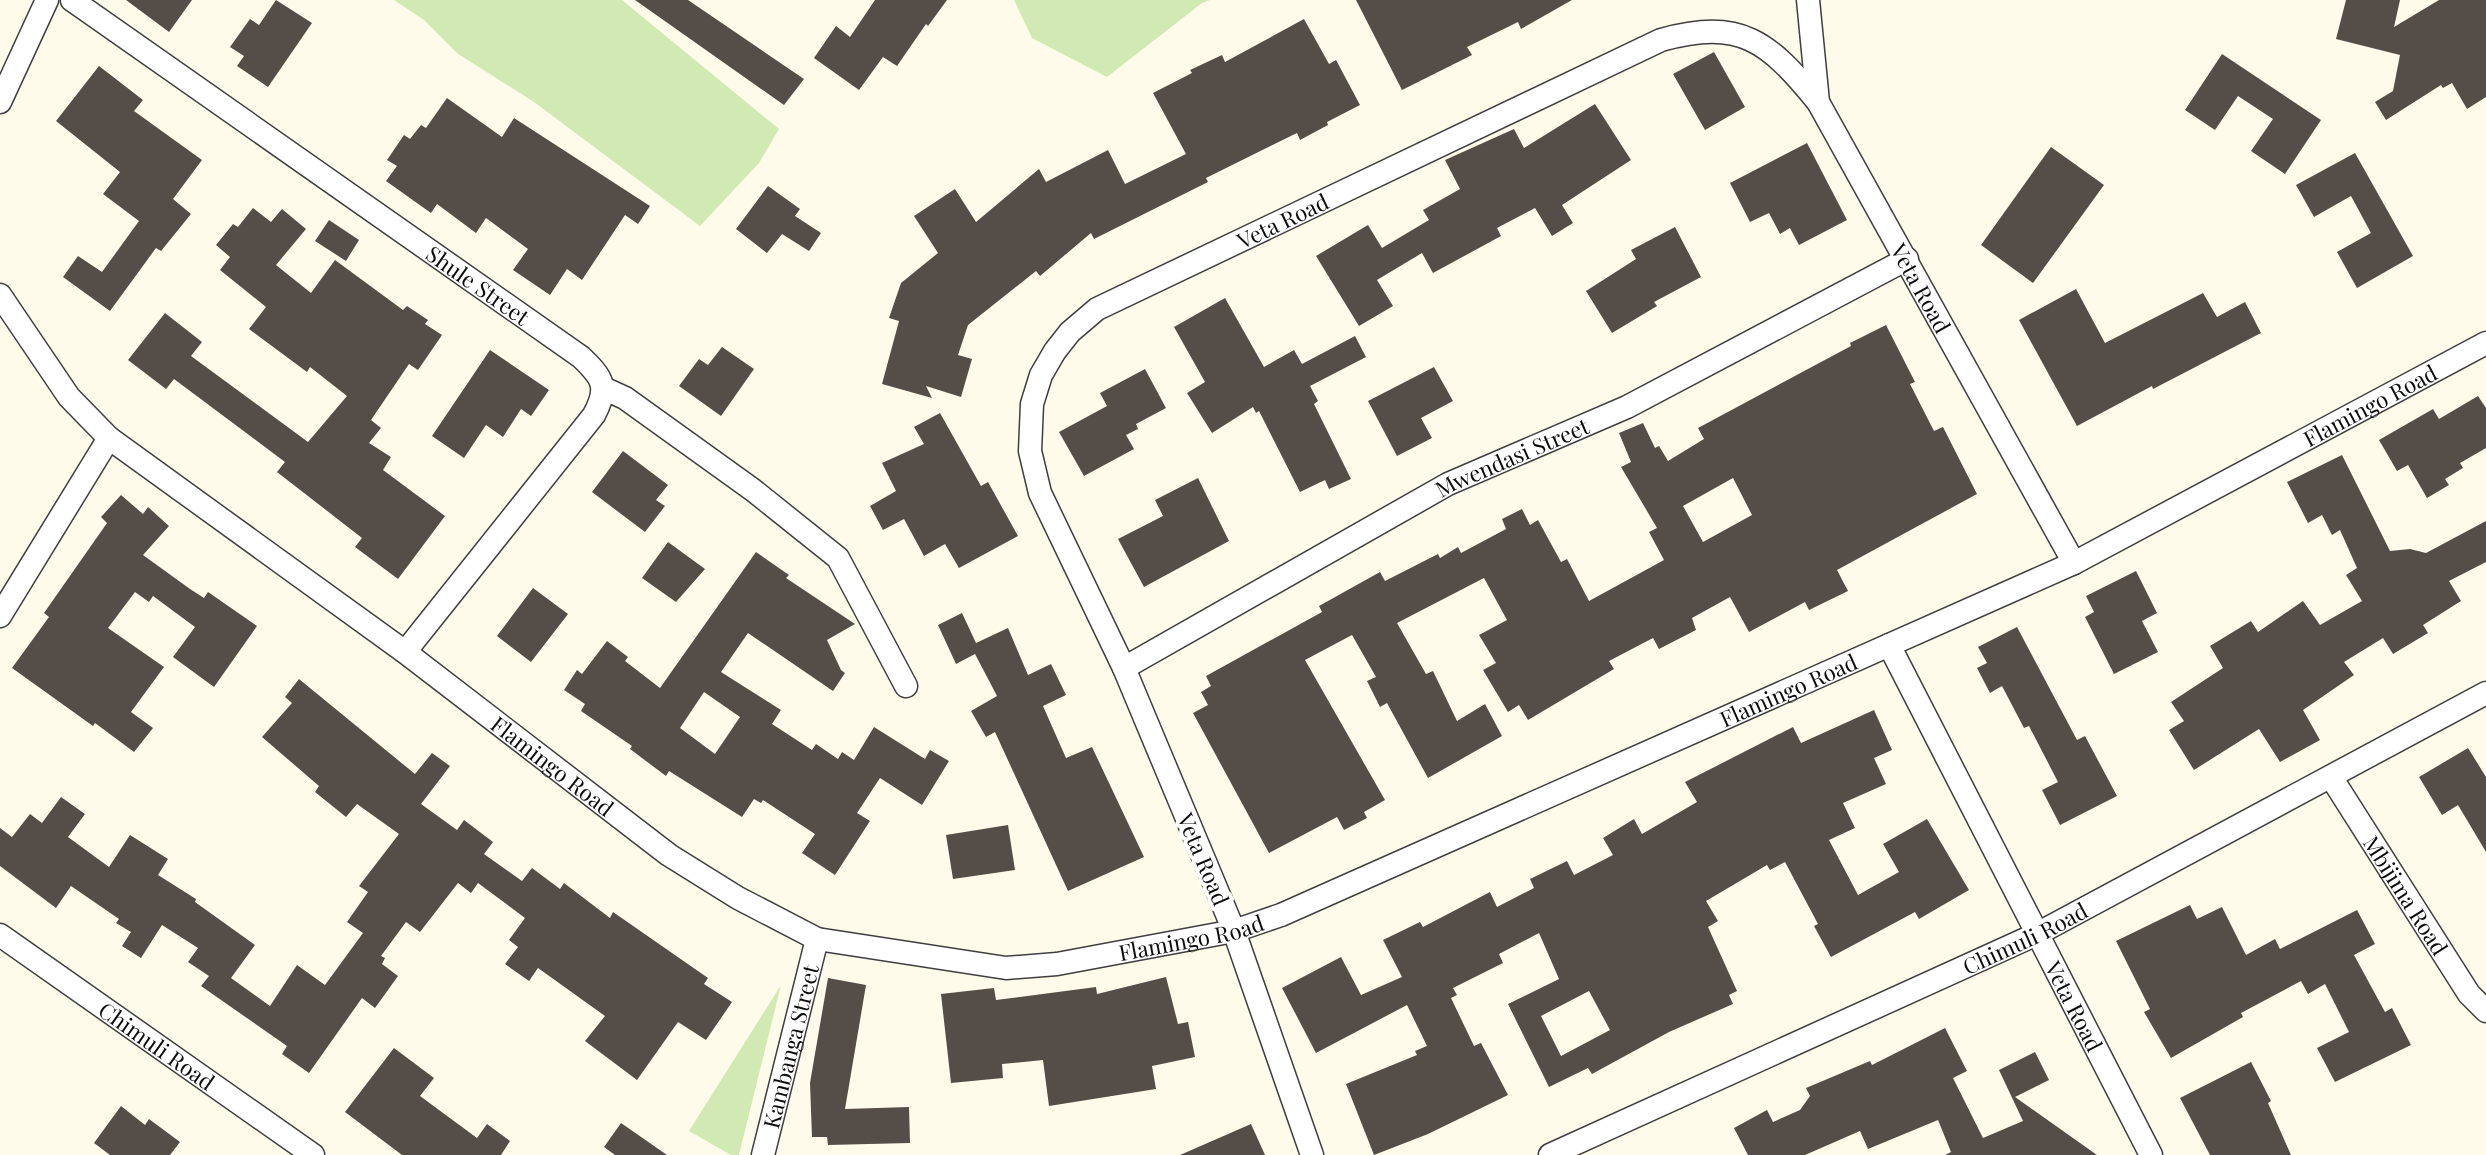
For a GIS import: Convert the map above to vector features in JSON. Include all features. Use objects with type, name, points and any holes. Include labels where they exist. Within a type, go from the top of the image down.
[{"type":"street","points":[[0,102],[47,0]]},
{"type":"street","name":"Shule Street","points":[[72,0],[581,357],[599,374],[603,388]]},
{"type":"street","points":[[1808,0],[1818,102]]},
{"type":"street","name":"Veta Road","points":[[1312,1155],[1234,931],[1124,668],[1040,493],[1030,451],[1032,404],[1041,375],[1070,332],[1097,309],[1661,40],[1691,31],[1723,31],[1745,36],[1768,48],[1818,102],[2074,563]]},
{"type":"street","name":"Mwendasi Street","points":[[1124,668],[1448,484],[1627,407],[1907,259]]},
{"type":"street","name":"Flamingo Road","points":[[0,295],[69,397],[109,438],[405,652],[669,855],[738,898],[817,939],[1006,968],[1057,964],[1234,931],[1281,915],[2074,563],[2486,343]]},
{"type":"street","points":[[405,652],[594,415],[602,400],[603,388],[625,398],[753,490],[838,558],[906,686]]},
{"type":"street","points":[[0,616],[109,438]]},
{"type":"street","name":"Veta Road","points":[[1889,645],[2151,1155]]},
{"type":"street","name":"Chimuli Road","points":[[1550,1155],[2037,934],[2486,693]]},
{"type":"street","name":"Mbijima Road","points":[[2331,777],[2469,994],[2485,1012]]},
{"type":"street","name":"Chimuli Road","points":[[0,935],[313,1155]]},
{"type":"street","name":"Kambanga Street","points":[[763,1155],[817,939]]},
{"type":"green space","points":[[394,0],[622,0],[779,129],[759,163],[700,226],[534,102],[458,54],[424,20]]},
{"type":"green space","points":[[1014,0],[1210,0],[1107,77],[1032,38]]},
{"type":"green space","points":[[781,985],[739,1155],[731,1155],[689,1131]]},
{"type":"building","points":[[126,0],[192,0],[169,32]]},
{"type":"building","points":[[276,0],[312,23],[268,87],[237,66],[244,56],[230,47],[250,19],[259,25]]},
{"type":"building","points":[[635,0],[688,0],[804,79],[784,105]]},
{"type":"building","points":[[875,0],[947,0],[897,66],[883,57],[859,90],[814,58],[836,26],[850,37]]},
{"type":"building","points":[[1356,0],[1572,0],[1521,29],[1518,22],[1467,47],[1472,55],[1402,90]]},
{"type":"building","points":[[2346,0],[2400,0],[2394,27],[2439,0],[2486,0],[2486,97],[2467,109],[2452,83],[2443,88],[2441,85],[2386,120],[2375,102],[2393,91],[2400,55],[2336,39]]},
{"type":"building","points":[[1304,19],[1329,64],[1336,60],[1360,105],[1300,140],[1297,133],[1094,239],[1091,233],[1040,276],[1036,271],[968,325],[958,355],[972,359],[961,397],[926,386],[932,398],[882,384],[899,321],[889,318],[901,283],[938,253],[914,216],[955,189],[976,222],[1039,169],[1046,182],[1108,150],[1125,184],[1186,154],[1153,93],[1192,73],[1190,70],[1222,55],[1225,62]]},
{"type":"building","points":[[1714,52],[1745,107],[1705,130],[1673,74]]},
{"type":"building","points":[[2222,54],[2321,120],[2285,174],[2251,151],[2273,119],[2238,96],[2215,130],[2185,110]]},
{"type":"building","points":[[99,66],[143,100],[134,111],[202,160],[173,199],[191,214],[161,251],[156,248],[110,311],[63,277],[78,256],[102,272],[139,221],[103,194],[120,172],[56,121]]},
{"type":"building","points":[[447,98],[502,137],[514,118],[650,206],[638,224],[625,215],[582,280],[567,269],[550,295],[513,270],[528,249],[486,218],[476,233],[437,204],[431,213],[386,181],[397,166],[387,160],[404,135],[410,139],[421,125],[426,128]]},
{"type":"building","points":[[1595,104],[1631,160],[1562,205],[1573,223],[1552,236],[1535,208],[1497,228],[1501,236],[1433,273],[1422,253],[1377,280],[1393,306],[1359,326],[1316,256],[1368,225],[1382,248],[1429,220],[1423,210],[1460,189],[1445,160],[1514,129],[1524,148]]},
{"type":"building","points":[[1807,143],[1847,220],[1799,245],[1790,228],[1780,234],[1769,213],[1750,222],[1730,183]]},
{"type":"building","points":[[2051,147],[2104,185],[2033,283],[1981,245]]},
{"type":"building","points":[[2355,153],[2413,256],[2357,288],[2337,252],[2371,233],[2351,196],[2314,217],[2296,185]]},
{"type":"building","points":[[768,186],[800,209],[795,216],[821,233],[809,251],[782,234],[767,253],[736,229]]},
{"type":"building","points":[[253,208],[271,222],[282,209],[306,229],[276,265],[311,293],[335,260],[403,310],[407,306],[428,320],[425,324],[442,335],[418,370],[409,364],[371,420],[381,428],[369,443],[391,457],[383,470],[445,516],[398,579],[355,547],[362,538],[277,472],[285,462],[174,379],[166,389],[128,360],[165,313],[202,342],[191,356],[308,442],[347,396],[310,367],[307,372],[249,329],[266,307],[220,270],[230,257],[216,245],[233,224],[238,227]]},
{"type":"building","points":[[329,220],[359,240],[346,261],[315,241]]},
{"type":"building","points":[[1675,227],[1701,277],[1654,302],[1657,306],[1612,333],[1586,291],[1636,259],[1631,250]]},
{"type":"building","points":[[2076,289],[2105,343],[2203,293],[2217,317],[2245,302],[2261,333],[2077,426],[2019,320]]},
{"type":"building","points":[[1225,298],[1264,367],[1294,350],[1302,364],[1355,336],[1366,357],[1310,386],[1318,401],[1314,404],[1351,479],[1329,489],[1325,480],[1300,492],[1259,411],[1256,413],[1253,407],[1212,433],[1187,393],[1205,382],[1174,327]]},
{"type":"building","points":[[1886,325],[1915,382],[1910,384],[1934,431],[1943,427],[1977,494],[1837,570],[1848,591],[1809,610],[1805,602],[1749,632],[1730,597],[1692,618],[1696,630],[1659,649],[1653,638],[1609,661],[1614,669],[1528,720],[1519,705],[1508,712],[1483,670],[1496,663],[1479,635],[1507,620],[1484,578],[1397,623],[1426,674],[1433,671],[1457,721],[1485,704],[1502,736],[1428,778],[1387,703],[1380,707],[1367,681],[1376,677],[1352,635],[1305,660],[1385,800],[1364,812],[1367,818],[1344,830],[1337,817],[1269,853],[1193,713],[1208,705],[1201,692],[1211,686],[1206,676],[1322,612],[1319,606],[1380,572],[1385,581],[1438,554],[1440,558],[1458,547],[1461,553],[1506,529],[1502,519],[1522,509],[1530,525],[1538,520],[1561,562],[1567,559],[1589,601],[1664,560],[1649,532],[1657,528],[1621,467],[1631,462],[1619,433],[1643,423],[1655,448],[1659,446],[1668,461],[1704,439],[1698,428],[1851,346],[1850,343]],"holes":[[[1733,478],[1752,515],[1703,542],[1683,506]]]},
{"type":"building","points":[[722,347],[754,369],[721,416],[679,386],[699,359],[708,365]]},
{"type":"building","points":[[490,350],[549,390],[531,416],[521,409],[503,437],[486,425],[464,458],[432,436]]},
{"type":"building","points":[[1434,367],[1453,401],[1421,418],[1432,438],[1397,456],[1368,401]]},
{"type":"building","points":[[1145,369],[1166,408],[1136,424],[1138,429],[1126,435],[1134,449],[1084,476],[1059,432],[1107,406],[1100,393]]},
{"type":"building","points":[[2478,396],[2486,408],[2486,448],[2460,463],[2463,468],[2445,479],[2449,485],[2427,498],[2408,465],[2397,471],[2379,440],[2433,409],[2439,419]]},
{"type":"building","points":[[940,413],[981,486],[988,482],[1018,536],[959,568],[945,544],[924,556],[904,519],[883,530],[870,506],[896,491],[882,463],[924,444],[914,427]]},
{"type":"building","points":[[623,451],[668,485],[656,500],[665,506],[645,532],[592,492]]},
{"type":"building","points":[[2342,455],[2390,551],[2410,549],[2426,553],[2486,521],[2486,562],[2449,581],[2461,601],[2423,625],[2428,633],[2393,654],[2383,638],[2344,662],[2354,675],[2303,710],[2320,740],[2280,762],[2259,729],[2194,770],[2169,730],[2184,721],[2171,702],[2223,668],[2210,646],[2251,621],[2258,632],[2303,601],[2320,625],[2362,601],[2346,575],[2357,568],[2340,530],[2332,535],[2322,515],[2308,523],[2287,482]]},
{"type":"building","points":[[1198,478],[1229,541],[1144,587],[1118,539],[1163,516],[1155,500]]},
{"type":"building","points":[[121,495],[143,514],[148,507],[169,526],[143,555],[204,598],[208,592],[257,626],[214,687],[173,657],[195,627],[153,596],[149,602],[135,592],[108,628],[164,667],[131,712],[153,728],[134,752],[12,668],[49,617],[44,613],[107,523],[101,517]]},
{"type":"building","points":[[668,542],[705,569],[676,602],[642,578]]},
{"type":"building","points":[[756,552],[789,575],[786,578],[855,624],[827,640],[845,673],[833,691],[748,633],[721,672],[781,710],[772,724],[812,750],[816,744],[838,759],[842,752],[854,760],[874,727],[925,759],[930,750],[949,761],[922,805],[880,778],[857,813],[870,821],[835,875],[802,853],[815,834],[763,800],[761,803],[754,799],[742,817],[669,771],[666,776],[630,749],[632,746],[581,711],[585,704],[564,690],[577,670],[582,674],[607,641],[628,657],[625,661],[660,688]],"holes":[[[704,692],[740,717],[715,754],[680,728]]]},
{"type":"building","points":[[2136,571],[2157,613],[2142,621],[2158,652],[2114,674],[2085,617],[2094,612],[2086,596]]},
{"type":"building","points":[[533,588],[568,614],[531,662],[497,636]]},
{"type":"building","points":[[962,613],[976,643],[1008,628],[1028,675],[1051,664],[1066,695],[1043,706],[1066,758],[1092,747],[1144,857],[1068,891],[995,732],[986,737],[971,711],[997,696],[975,654],[956,664],[938,625]]},
{"type":"building","points":[[2017,627],[2077,740],[2085,736],[2117,796],[2060,825],[2042,790],[2058,782],[2029,726],[2024,728],[2002,686],[1990,693],[1977,668],[1987,663],[1978,647]]},
{"type":"building","points":[[299,679],[415,774],[432,753],[450,766],[421,804],[457,830],[464,820],[493,842],[484,854],[522,881],[532,868],[560,889],[564,883],[610,918],[613,912],[708,978],[704,984],[732,1002],[706,1040],[678,1022],[637,1080],[585,1041],[605,1016],[538,968],[529,981],[505,964],[518,947],[509,940],[525,918],[478,883],[471,893],[458,883],[420,932],[406,922],[381,956],[385,958],[382,964],[398,976],[375,1008],[362,998],[309,1073],[282,1054],[287,1046],[201,986],[209,976],[188,962],[198,948],[162,925],[141,958],[122,946],[131,932],[116,923],[119,919],[71,886],[56,908],[0,866],[0,828],[12,837],[30,814],[42,823],[61,797],[85,814],[68,837],[109,867],[130,835],[168,859],[158,875],[196,899],[195,902],[255,945],[231,978],[270,1006],[297,965],[325,985],[363,933],[347,922],[368,892],[359,886],[399,834],[357,804],[346,817],[315,792],[319,786],[262,737],[292,703],[285,697]]},
{"type":"building","points":[[1874,710],[1892,750],[1874,758],[1886,784],[1843,803],[1855,828],[1829,840],[1858,895],[1899,872],[1883,844],[1927,819],[1969,890],[1919,919],[1915,912],[1831,957],[1814,926],[1818,924],[1785,862],[1770,870],[1767,865],[1706,901],[1718,921],[1708,927],[1737,991],[1729,995],[1733,1004],[1669,1032],[1592,1074],[1588,1068],[1549,1087],[1508,1004],[1559,979],[1539,933],[1499,954],[1503,963],[1453,988],[1457,995],[1451,998],[1474,1046],[1481,1043],[1508,1095],[1428,1134],[1374,1155],[1346,1084],[1417,1055],[1415,1051],[1427,1046],[1407,1005],[1316,1053],[1282,988],[1341,957],[1361,995],[1402,977],[1383,940],[1420,922],[1423,927],[1490,892],[1497,907],[1534,888],[1530,879],[1567,861],[1574,875],[1613,855],[1603,838],[1634,819],[1642,834],[1697,802],[1685,782],[1793,727],[1801,743]],"holes":[[[1589,991],[1610,1030],[1561,1056],[1541,1016]]]},
{"type":"building","points":[[2468,748],[2486,777],[2486,852],[2458,805],[2442,815],[2419,777]]},
{"type":"building","points":[[1008,825],[1015,870],[953,879],[946,835]]},
{"type":"building","points":[[2190,905],[2197,919],[2222,907],[2246,955],[2275,939],[2280,949],[2357,910],[2375,944],[2354,955],[2385,1012],[2392,1008],[2411,1045],[2335,1082],[2317,1048],[2349,1032],[2325,984],[2308,994],[2301,981],[2241,1013],[2243,1017],[2171,1058],[2144,1012],[2150,1009],[2116,941]]},
{"type":"building","points":[[1166,977],[1178,1024],[1188,1022],[1195,1057],[1152,1066],[1156,1089],[1049,1106],[1043,1060],[1002,1064],[1003,1078],[951,1083],[941,994],[994,988],[996,1000],[1096,987],[1097,994]]},
{"type":"building","points":[[828,978],[866,985],[845,1109],[909,1107],[910,1143],[828,1145],[827,1137],[812,1137],[810,1083]]},
{"type":"building","points":[[1945,1028],[1967,1071],[1953,1078],[1983,1138],[2023,1121],[1999,1070],[2035,1052],[2049,1080],[2015,1097],[2097,1155],[1945,1155],[1951,1152],[1938,1120],[1868,1149],[1860,1131],[1805,1155],[1748,1155],[1734,1128],[1767,1110],[1773,1122],[1800,1110],[1810,1096],[1806,1088],[1870,1061],[1872,1065]]},
{"type":"building","points":[[394,1048],[434,1078],[420,1096],[477,1138],[487,1124],[510,1141],[501,1155],[402,1155],[345,1112]]},
{"type":"building","points":[[2251,1062],[2271,1101],[2268,1103],[2291,1155],[2210,1155],[2180,1098]]},
{"type":"building","points":[[121,1106],[145,1125],[149,1119],[180,1142],[170,1155],[110,1155],[94,1143]]},
{"type":"building","points":[[621,1123],[667,1155],[615,1155],[604,1147]]},
{"type":"building","points":[[1251,1124],[1265,1155],[1180,1155]]}]
